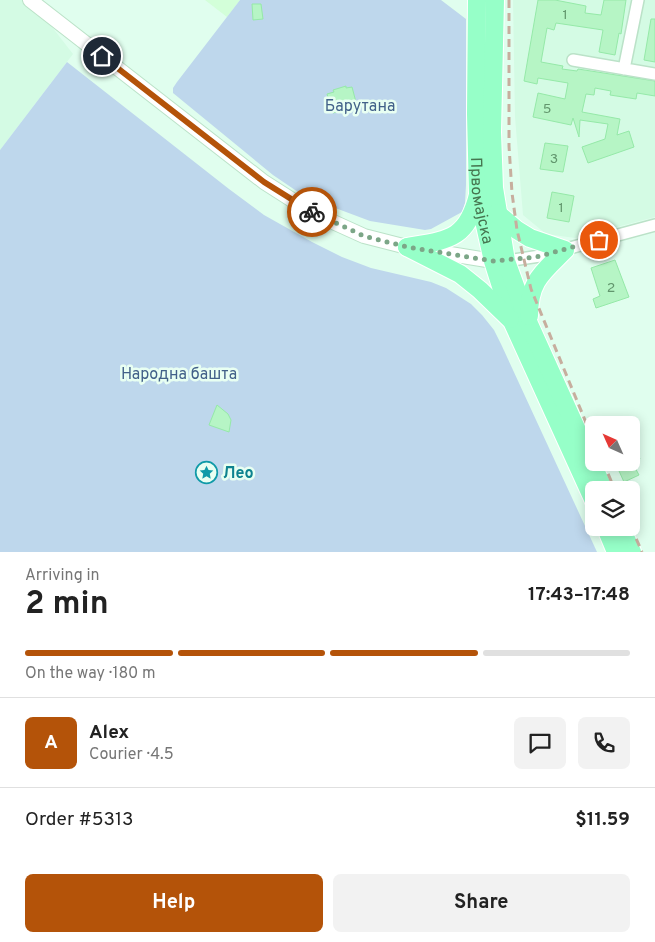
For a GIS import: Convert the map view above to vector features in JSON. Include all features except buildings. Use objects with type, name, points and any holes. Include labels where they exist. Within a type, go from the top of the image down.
[{"type":"main road","name":"Првомајска","points":[[477,0],[476,133],[478,194],[520,323],[586,481]]},
{"type":"main road","name":"Првомајска","points":[[494,0],[492,132],[500,261]]},
{"type":"main road","points":[[407,247],[437,242],[452,237],[463,229],[474,210],[478,194]]},
{"type":"main road","points":[[407,247],[460,274],[520,323],[531,289],[540,275],[565,250],[530,238],[497,213]]},
{"type":"main road","name":"Првомајска","points":[[520,323],[599,481]]},
{"type":"main road","points":[[609,536],[616,552]]},
{"type":"main road","points":[[625,536],[632,552]]},
{"type":"street","points":[[30,0],[264,182],[311,212],[364,236],[407,247],[500,261],[536,257],[655,225]]},
{"type":"street","points":[[624,69],[638,0]]},
{"type":"street","points":[[573,60],[655,74]]},
{"type":"shaded area","points":[[0,0],[31,0],[73,54],[0,150]]},
{"type":"shaded area","points":[[205,0],[240,0],[227,17]]},
{"type":"shaded area","points":[[513,0],[655,0],[655,217],[575,238],[546,234],[523,215],[515,117]]},
{"type":"green space","name":"Барутана","points":[[240,0],[441,0],[466,19],[466,185],[465,203],[462,212],[431,229],[425,230],[370,221],[322,203],[298,192],[273,175],[173,93],[173,88],[177,82]]},
{"type":"green space","name":"Народна башта","points":[[67,62],[264,215],[342,257],[371,268],[431,282],[446,288],[471,304],[494,330],[585,526],[585,536],[590,536],[597,552],[0,552],[0,150]]},
{"type":"railway","points":[[509,0],[509,146],[517,230],[531,289],[585,420]]},
{"type":"railway","points":[[607,471],[611,481]]},
{"type":"railway","points":[[635,536],[642,552]]},
{"type":"way so far","points":[[312,212],[364,236],[407,247],[493,261],[536,257],[599,240]]},
{"type":"place","name":"Лео","points":[[207,472]]},
{"type":"route","points":[[102,56],[264,182],[312,212]]}]
